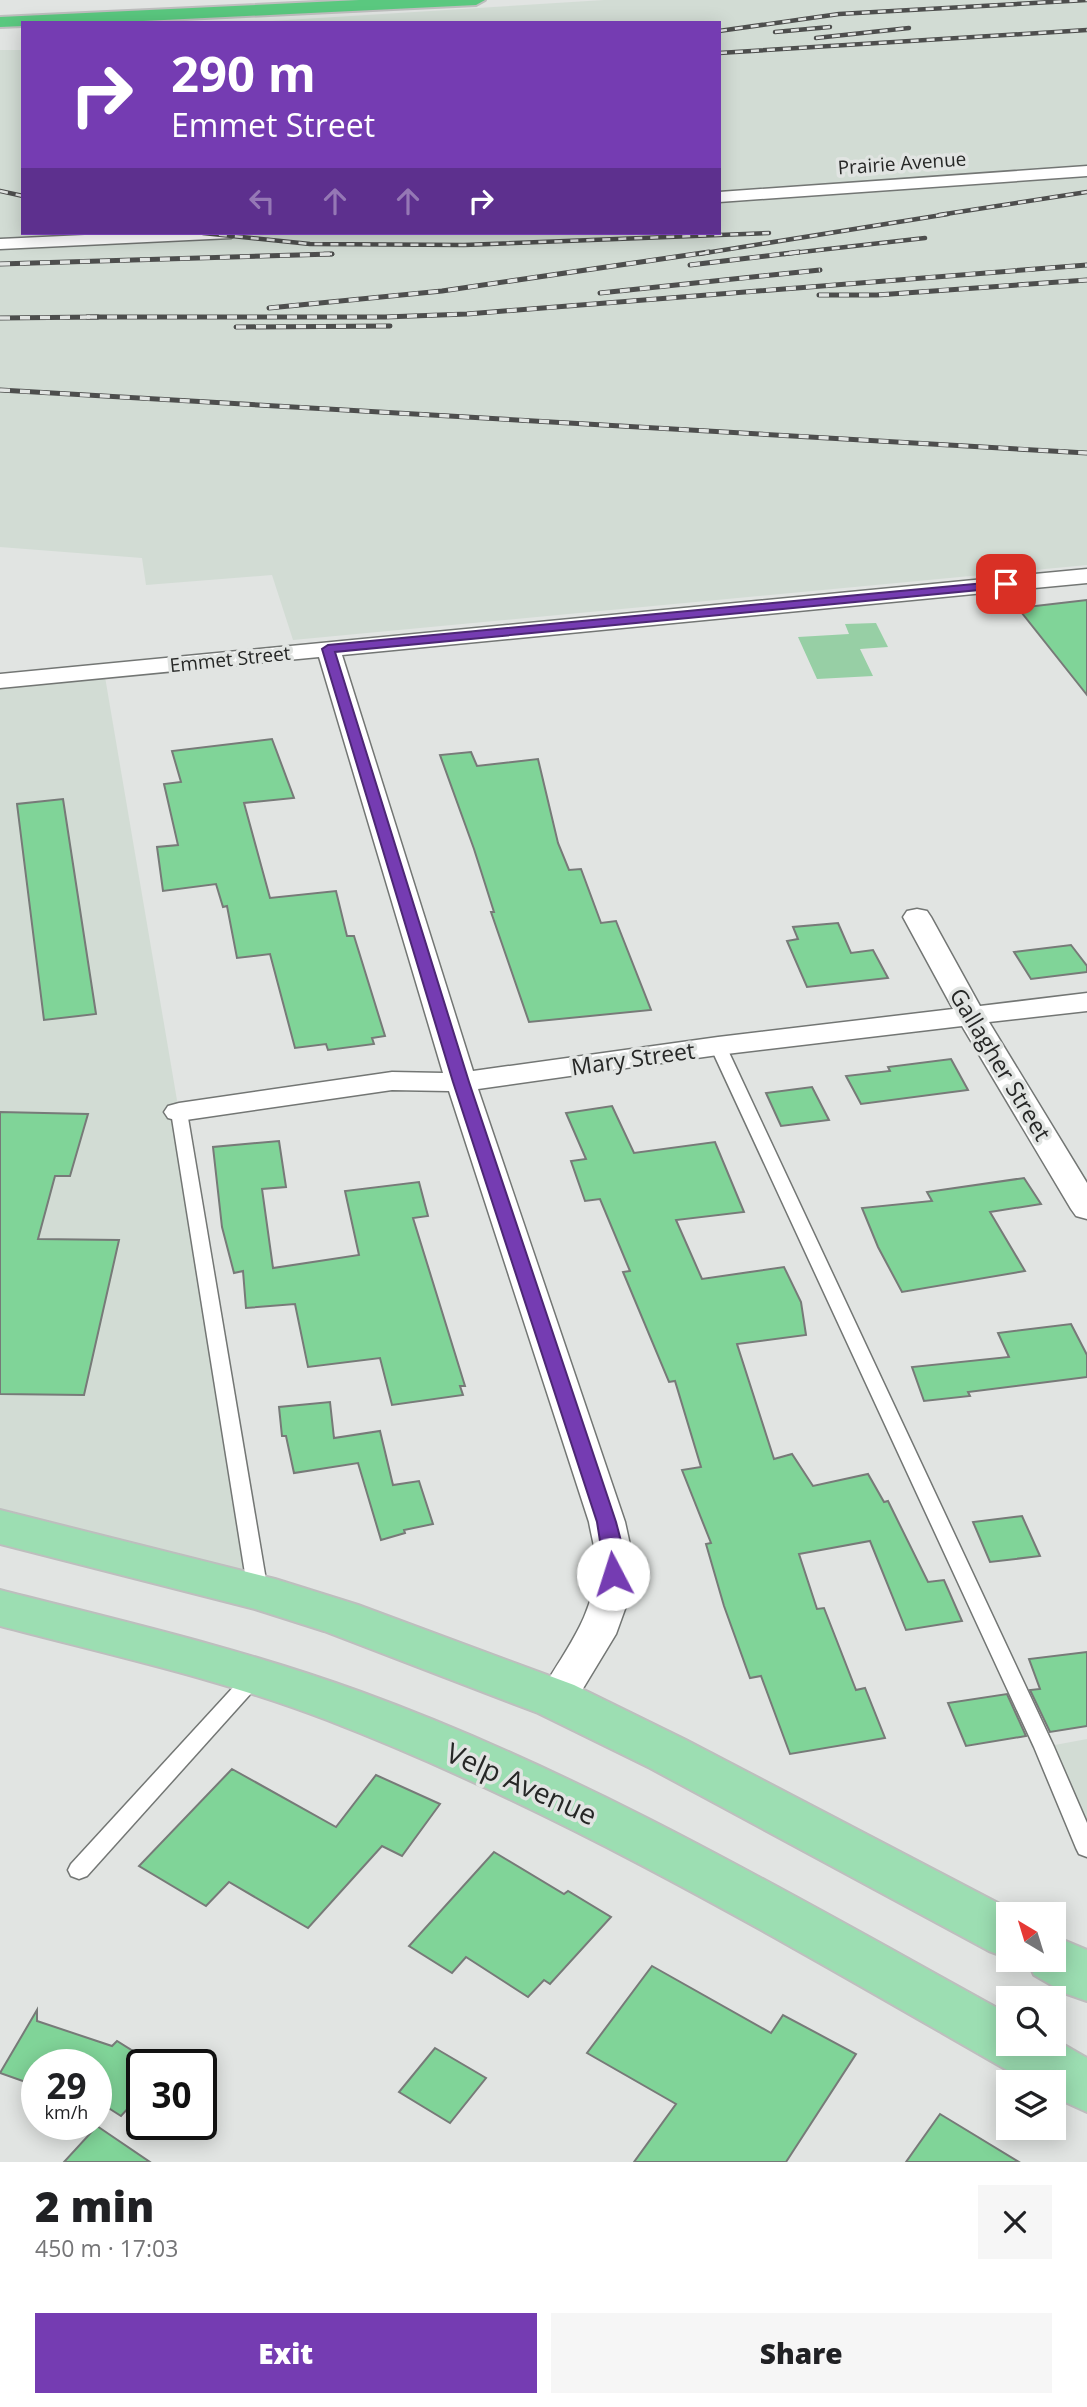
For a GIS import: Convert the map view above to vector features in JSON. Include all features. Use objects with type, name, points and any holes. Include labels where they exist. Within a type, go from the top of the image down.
[{"type":"highway","points":[[0,23],[132,10],[195,0]]},
{"type":"highway","points":[[0,15],[422,0]]},
{"type":"highway","points":[[0,6],[132,10],[476,0]]},
{"type":"main road","points":[[0,1527],[258,1592],[341,1618],[556,1699],[668,1754],[996,1929]]},
{"type":"main road","name":"Velp Avenue","points":[[0,1608],[256,1675],[394,1726],[558,1797],[656,1846],[996,2036]]},
{"type":"main road","points":[[1066,1966],[1087,1977]]},
{"type":"main road","name":"Velp Avenue","points":[[1032,2056],[1087,2087]]},
{"type":"street","name":"Prairie Avenue","points":[[721,197],[1087,171]]},
{"type":"street","points":[[0,244],[190,235]]},
{"type":"street","name":"Emmet Street","points":[[0,681],[1087,576]]},
{"type":"street","points":[[328,649],[461,1082],[607,1522],[614,1558],[613,1589],[594,1642],[556,1699]]},
{"type":"street","name":"Gallagher Street","points":[[916,917],[970,1015],[1087,1209]]},
{"type":"street","name":"Mary Street","points":[[179,1112],[392,1081],[461,1082],[718,1046],[1087,1002]]},
{"type":"lane","points":[[718,1046],[1044,1747],[1087,1848]]},
{"type":"lane","points":[[179,1112],[258,1592]]},
{"type":"lane","points":[[79,1870],[256,1675]]},
{"type":"shaded area","points":[[604,0],[1087,0],[1087,166],[721,192],[721,21],[271,21]]},
{"type":"shaded area","points":[[0,50],[21,50],[21,235],[119,235],[0,240]]},
{"type":"shaded area","points":[[1087,175],[1087,565],[293,640],[272,575],[146,585],[142,558],[0,547],[0,248],[244,235],[721,235],[721,202]]},
{"type":"shaded area","points":[[104,671],[258,1592],[0,1527],[0,681]]},
{"type":"shaded area","points":[[1087,1739],[1087,1848],[1044,1747]]},
{"type":"green space","points":[[876,623],[888,647],[860,649],[873,676],[817,679],[798,637],[849,634],[845,624]]},
{"type":"building","points":[[1087,600],[1087,695],[1018,608]]},
{"type":"building","points":[[272,739],[294,798],[244,803],[270,898],[336,891],[347,936],[354,936],[385,1036],[372,1038],[374,1044],[328,1050],[326,1044],[295,1048],[270,954],[237,958],[227,906],[223,907],[216,884],[163,891],[157,847],[178,845],[164,784],[181,782],[172,751]]},
{"type":"building","points":[[471,752],[477,766],[538,759],[558,843],[569,870],[581,869],[601,923],[616,921],[651,1010],[529,1022],[491,912],[494,912],[474,849],[440,755]]},
{"type":"building","points":[[63,799],[96,1014],[44,1020],[17,804]]},
{"type":"building","points":[[838,923],[851,953],[873,950],[888,978],[807,987],[787,941],[798,939],[793,927]]},
{"type":"building","points":[[1071,945],[1087,966],[1087,972],[1031,979],[1014,952]]},
{"type":"building","points":[[951,1059],[968,1090],[861,1104],[846,1076],[890,1071],[888,1067]]},
{"type":"building","points":[[812,1087],[829,1120],[781,1126],[766,1093]]},
{"type":"building","points":[[612,1106],[634,1153],[715,1142],[744,1212],[676,1220],[702,1279],[784,1267],[801,1302],[806,1335],[737,1344],[774,1459],[792,1454],[813,1486],[868,1474],[884,1502],[888,1501],[928,1582],[944,1580],[962,1621],[906,1630],[870,1541],[799,1554],[817,1609],[824,1608],[856,1690],[865,1688],[885,1738],[790,1754],[761,1676],[750,1678],[724,1606],[706,1544],[711,1543],[682,1470],[701,1467],[675,1381],[669,1382],[623,1272],[630,1271],[600,1199],[585,1201],[571,1161],[586,1159],[566,1113]]},
{"type":"building","points":[[0,1112],[88,1114],[70,1176],[55,1176],[38,1239],[119,1240],[84,1395],[0,1394]]},
{"type":"building","points":[[279,1141],[286,1187],[262,1189],[273,1268],[359,1255],[345,1191],[419,1182],[428,1216],[413,1218],[465,1386],[460,1386],[463,1395],[392,1405],[380,1358],[308,1367],[295,1304],[246,1308],[243,1271],[234,1273],[222,1227],[213,1147]]},
{"type":"building","points":[[1024,1178],[1041,1204],[990,1212],[1025,1271],[902,1292],[878,1247],[862,1208],[932,1201],[927,1192]]},
{"type":"building","points":[[1071,1324],[1087,1355],[1087,1377],[968,1392],[970,1396],[924,1401],[912,1367],[1009,1357],[998,1333]]},
{"type":"building","points":[[330,1402],[334,1438],[380,1431],[393,1485],[419,1481],[433,1524],[404,1530],[405,1533],[381,1540],[358,1463],[294,1473],[286,1436],[282,1436],[279,1407]]},
{"type":"building","points":[[1022,1516],[1040,1556],[990,1562],[973,1522]]},
{"type":"building","points":[[1087,1652],[1087,1726],[1050,1732],[1030,1690],[1040,1689],[1029,1659]]},
{"type":"building","points":[[1007,1694],[1026,1736],[966,1746],[948,1703]]},
{"type":"building","points":[[232,1769],[336,1827],[376,1775],[440,1804],[402,1856],[382,1846],[308,1928],[229,1882],[206,1906],[139,1866]]},
{"type":"building","points":[[494,1852],[564,1894],[568,1891],[611,1917],[550,1984],[544,1980],[528,1997],[466,1957],[452,1973],[409,1946]]},
{"type":"building","points":[[652,1966],[771,2033],[783,2015],[856,2054],[786,2162],[634,2162],[676,2104],[587,2053]]},
{"type":"building","points":[[37,2010],[37,2021],[112,2046],[117,2041],[130,2049],[126,2049],[126,2111],[121,2116],[112,2110],[112,2049],[21,2049],[21,2080],[0,2073]]},
{"type":"building","points":[[435,2048],[486,2078],[450,2123],[399,2092]]},
{"type":"building","points":[[940,2114],[1019,2162],[906,2162]]},
{"type":"building","points":[[112,2136],[150,2162],[64,2162],[84,2140],[112,2140]]},
{"type":"railway","points":[[721,31],[839,14],[1087,0]]},
{"type":"railway","points":[[775,32],[830,27]]},
{"type":"railway","points":[[816,38],[909,28]]},
{"type":"railway","points":[[721,53],[1087,30]]},
{"type":"railway","points":[[0,191],[21,196]]},
{"type":"railway","points":[[939,215],[1087,192]]},
{"type":"railway","points":[[699,254],[948,214]]},
{"type":"railway","points":[[721,235],[769,233]]},
{"type":"railway","points":[[222,235],[310,244],[464,245],[718,235]]},
{"type":"railway","points":[[784,254],[925,238]]},
{"type":"railway","points":[[269,308],[442,291],[709,252]]},
{"type":"railway","points":[[690,265],[799,252]]},
{"type":"railway","points":[[0,264],[332,254],[324,254]]},
{"type":"railway","points":[[98,317],[385,317],[467,314],[1087,265]]},
{"type":"railway","points":[[600,293],[820,270]]},
{"type":"railway","points":[[819,295],[877,295],[1087,280]]},
{"type":"railway","points":[[87,317],[98,317]]},
{"type":"railway","points":[[0,318],[98,317]]},
{"type":"railway","points":[[236,327],[390,326]]},
{"type":"railway","points":[[0,390],[1087,453]]},
{"type":"route","points":[[613,1574],[614,1558],[607,1522],[461,1082],[328,649],[1006,584]]}]
